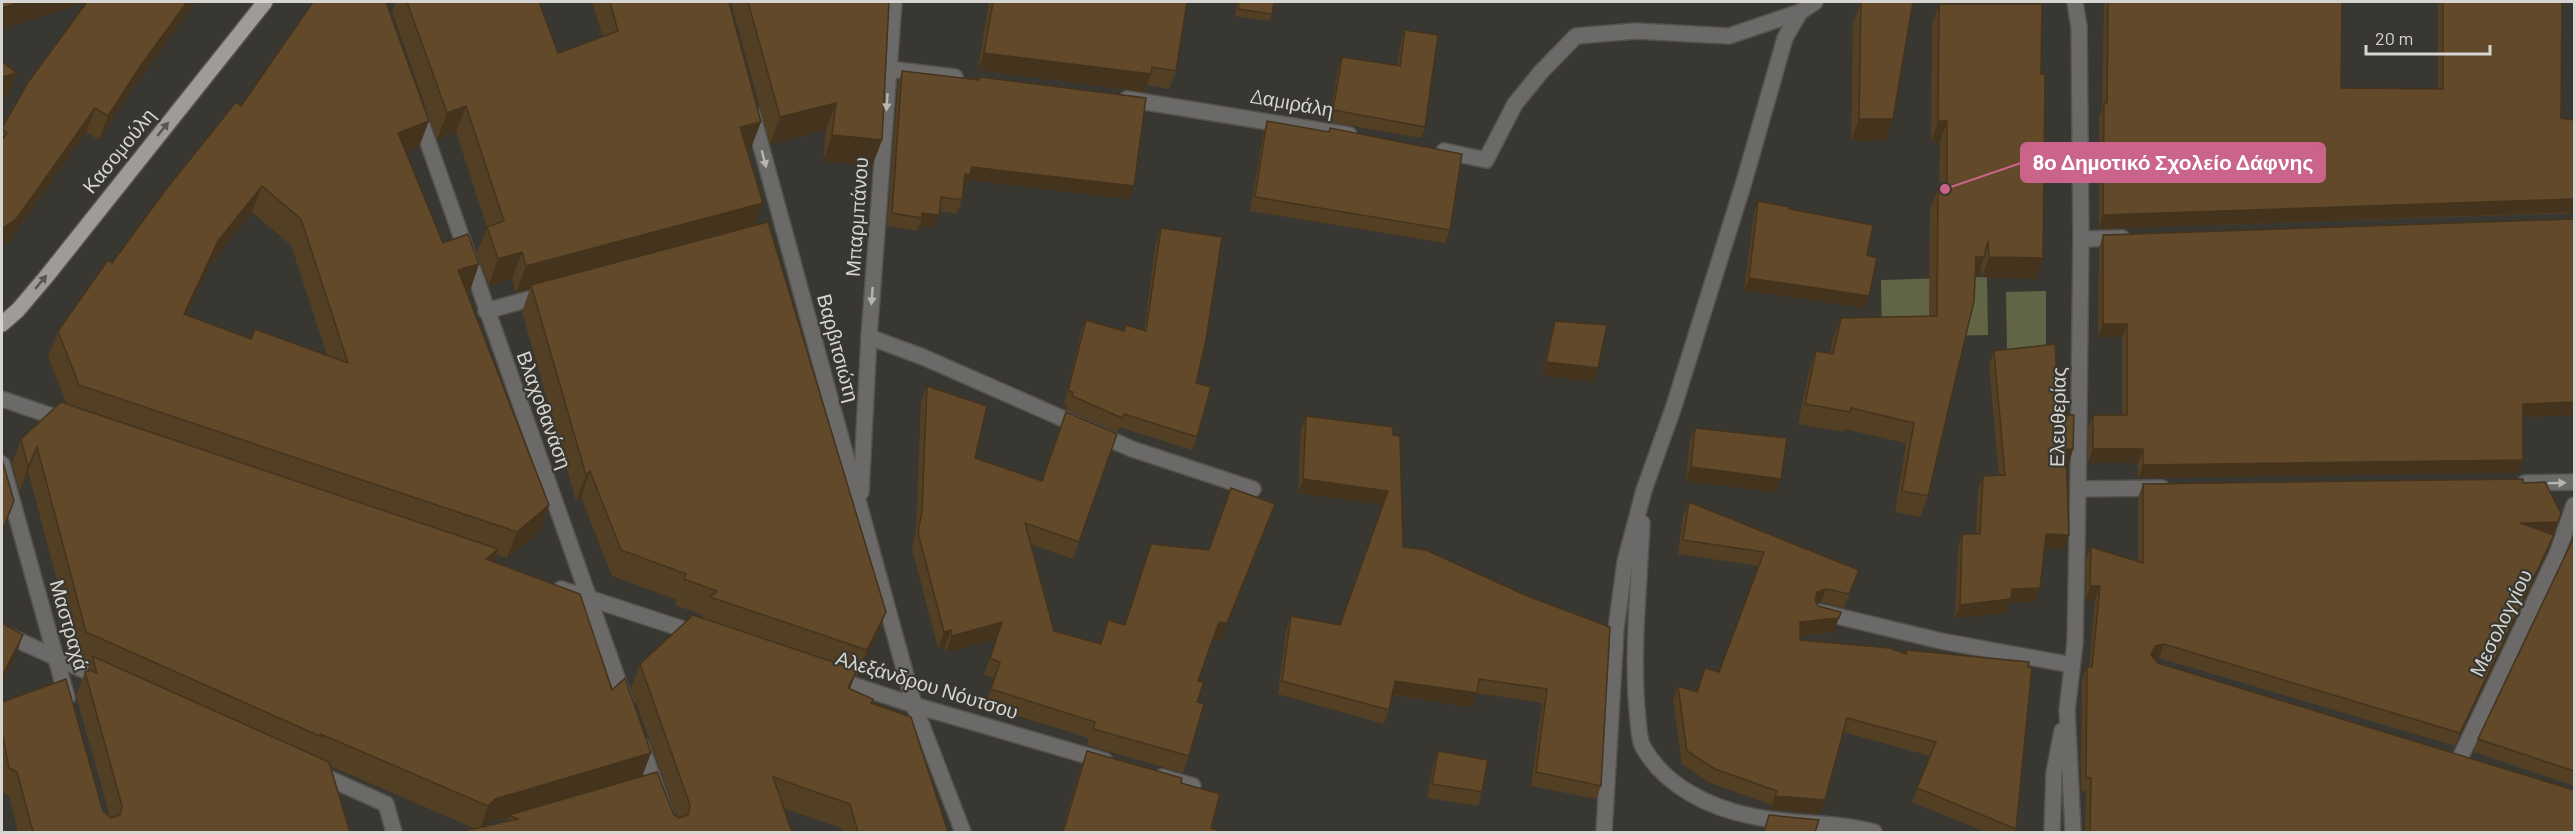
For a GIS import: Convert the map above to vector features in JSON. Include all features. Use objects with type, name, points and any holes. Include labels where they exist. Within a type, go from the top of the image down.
[{"type":"main road","name":"Κασομούλη","points":[[2,324],[18,310],[46,276],[265,2]]},
{"type":"street","name":"Μπαρμπάνου","points":[[860,507],[869,337],[894,2]]},
{"type":"street","points":[[1427,148],[1486,160],[1515,104],[1541,72],[1576,36],[1636,31],[1729,36],[1800,12],[1815,2]]},
{"type":"street","name":"Ελευθερίας","points":[[2073,832],[2067,710],[2072,665],[2078,489],[2081,239],[2079,27],[2075,2]]},
{"type":"street","points":[[1604,832],[1616,629],[1625,562],[1644,490],[1674,409],[1785,38],[1800,12]]},
{"type":"street","points":[[889,69],[972,79]]},
{"type":"street","name":"Βαρβιτσιώτη","points":[[746,93],[778,233],[860,507],[914,705]]},
{"type":"street","name":"Δαμιράλη","points":[[1114,98],[1196,108],[1369,138]]},
{"type":"street","name":"Βλαχοθανάση","points":[[413,101],[633,724],[649,785],[672,832]]},
{"type":"street","points":[[2081,239],[2139,237]]},
{"type":"street","points":[[486,311],[555,293]]},
{"type":"street","points":[[869,337],[923,357],[1132,449],[1253,489]]},
{"type":"street","points":[[2,399],[81,426]]},
{"type":"street","name":"Μαστραχά","points":[[2,464],[71,713]]},
{"type":"street","points":[[2504,483],[2574,483]]},
{"type":"street","points":[[2078,489],[2173,488]]},
{"type":"street","points":[[1644,490],[1635,692],[1641,745],[1662,774],[1676,786],[1699,798],[1749,816],[1852,826],[1874,832]]},
{"type":"street","name":"Μεσολογγίου","points":[[2460,758],[2557,554],[2574,505]]},
{"type":"street","points":[[543,583],[712,639]]},
{"type":"street","points":[[1820,612],[1941,641],[2072,665]]},
{"type":"street","points":[[2,633],[120,687]]},
{"type":"street","name":"Αλεξάνδρου Νόυτσου","points":[[813,672],[914,705],[1115,764]]},
{"type":"street","points":[[914,705],[963,832]]},
{"type":"street","points":[[2052,832],[2054,773],[2067,710]]},
{"type":"street","points":[[301,766],[386,804],[394,832]]},
{"type":"street","points":[[1149,774],[1193,786]]},
{"type":"green space","points":[[1987,277],[1988,335],[1882,337],[1881,280]]},
{"type":"green space","points":[[2046,291],[2046,348],[2007,349],[2006,292]]},
{"type":"building","points":[[2,2],[21,2],[2,8]]},
{"type":"building","points":[[87,2],[187,2],[139,68],[108,116],[95,108],[17,218],[2,228],[2,140],[7,133],[2,128],[29,81]]},
{"type":"building","points":[[313,2],[386,2],[429,121],[398,133],[443,243],[468,234],[479,264],[458,270],[549,505],[517,532],[79,385],[58,331],[108,260],[112,263],[167,188],[236,102],[241,106]],"holes":[[[262,186],[301,219],[348,363],[255,329],[251,339],[184,314],[218,241]]]},
{"type":"building","points":[[407,2],[539,2],[558,53],[618,31],[610,2],[729,2],[761,122],[740,127],[763,203],[526,266],[522,252],[498,259],[487,227],[504,221],[466,106],[447,113]]},
{"type":"building","points":[[748,2],[889,2],[882,140],[832,135],[836,103],[780,117]]},
{"type":"building","points":[[993,2],[1187,2],[1176,71],[1152,67],[1151,74],[984,53]]},
{"type":"building","points":[[1239,2],[1274,2],[1272,14],[1238,9]]},
{"type":"building","points":[[1861,2],[1913,2],[1893,119],[1859,119]]},
{"type":"building","points":[[2108,2],[2342,2],[2341,88],[2443,89],[2443,2],[2562,2],[2561,118],[2574,120],[2574,199],[2103,215]]},
{"type":"building","points":[[1939,4],[2042,4],[2041,74],[2045,74],[2043,258],[1989,257],[1988,241],[1984,257],[1976,257],[1974,301],[1928,496],[1902,491],[1914,423],[1851,408],[1850,412],[1805,404],[1816,351],[1833,354],[1841,318],[1937,316],[1938,188],[1947,188],[1947,121],[1938,121]]},
{"type":"building","points":[[1405,30],[1438,35],[1425,127],[1333,110],[1342,57],[1400,66]]},
{"type":"building","points":[[2,62],[17,73],[2,77]]},
{"type":"building","points":[[902,71],[979,80],[980,77],[1146,98],[1134,186],[972,167],[970,175],[965,174],[962,200],[941,197],[939,215],[922,213],[922,218],[892,213]]},
{"type":"building","points":[[1267,121],[1329,132],[1330,128],[1462,154],[1450,230],[1255,197]]},
{"type":"building","points":[[1758,201],[1873,225],[1867,255],[1877,258],[1869,296],[1749,278]]},
{"type":"building","points":[[2574,219],[2574,402],[2523,404],[2523,460],[2143,465],[2143,449],[2093,449],[2093,415],[2127,415],[2127,324],[2103,324],[2103,235]]},
{"type":"building","points":[[768,222],[886,612],[867,650],[710,597],[717,591],[684,579],[686,574],[621,550],[590,471],[586,475],[531,285]]},
{"type":"building","points":[[1161,228],[1222,237],[1206,340],[1196,383],[1211,387],[1197,437],[1124,414],[1122,418],[1072,396],[1073,392],[1068,391],[1086,320],[1124,331],[1126,325],[1146,331]]},
{"type":"building","points":[[1555,321],[1607,325],[1598,368],[1546,362]]},
{"type":"building","points":[[2055,344],[2059,415],[2074,415],[2073,449],[2066,449],[2069,535],[2046,534],[2040,588],[2012,589],[2011,599],[1960,605],[1962,534],[1980,534],[1983,476],[2005,475],[1994,351]]},
{"type":"building","points":[[927,386],[987,406],[975,458],[1042,481],[1066,412],[1117,434],[1079,542],[1025,523],[1054,631],[1101,644],[1108,620],[1125,625],[1151,544],[1209,550],[1231,488],[1275,504],[1227,623],[1219,622],[1198,681],[1204,682],[1197,702],[1204,704],[1189,756],[1093,729],[1095,722],[991,689],[1000,662],[990,658],[1002,622],[952,636],[951,630],[944,632],[918,533],[922,511]]},
{"type":"building","points":[[61,402],[498,549],[486,559],[580,594],[612,690],[625,678],[651,753],[495,799],[488,806],[321,734],[322,737],[86,632],[37,447],[28,467],[21,439]]},
{"type":"building","points":[[1306,416],[1393,427],[1393,435],[1400,436],[1403,547],[1426,550],[1525,595],[1610,627],[1601,786],[1536,772],[1547,689],[1479,679],[1477,693],[1395,681],[1389,710],[1282,681],[1291,616],[1340,625],[1388,491],[1303,479]]},
{"type":"building","points":[[1695,428],[1787,438],[1781,479],[1691,467]]},
{"type":"building","points":[[2,459],[14,501],[2,531]]},
{"type":"building","points":[[2523,479],[2523,483],[2545,482],[2561,513],[2558,522],[2520,523],[2554,535],[2460,733],[2164,644],[2155,646],[2151,655],[2158,663],[2574,790],[2574,832],[2090,832],[2091,778],[2086,777],[2087,667],[2092,667],[2100,586],[2090,586],[2091,547],[2143,563],[2143,484]]},
{"type":"building","points":[[1689,502],[1859,570],[1849,594],[1826,589],[1817,592],[1815,600],[1818,606],[1841,612],[1839,618],[1800,622],[1800,640],[1890,648],[1906,654],[1907,650],[2029,662],[2028,667],[2032,667],[2016,829],[1917,788],[1936,742],[1847,718],[1825,800],[1775,796],[1777,791],[1715,769],[1687,751],[1678,686],[1697,692],[1705,668],[1719,672],[1764,552],[1683,540]]},
{"type":"building","points":[[2572,541],[2574,543],[2574,771],[2478,739]]},
{"type":"building","points":[[693,615],[857,670],[848,688],[873,699],[871,703],[911,717],[948,832],[858,832],[850,804],[773,777],[792,832],[459,832],[518,819],[509,815],[657,772],[674,815],[679,818],[688,815],[690,805],[640,664]]},
{"type":"building","points":[[2,623],[23,635],[2,676]]},
{"type":"building","points":[[92,656],[329,762],[350,832],[33,832],[17,772],[9,768],[2,731],[2,702],[66,679],[103,811],[111,818],[120,815],[122,806],[85,672],[90,670],[97,673]]},
{"type":"building","points":[[1087,751],[1182,778],[1181,783],[1220,794],[1211,828],[1224,832],[1063,832]]},
{"type":"building","points":[[1438,751],[1488,760],[1482,792],[1432,784]]},
{"type":"building","points":[[1769,815],[1819,820],[1815,832],[1764,832]]},
{"type":"place","name":"8ο Δημοτικό Σχολείο Δάφνης","points":[[1945,189]]}]
